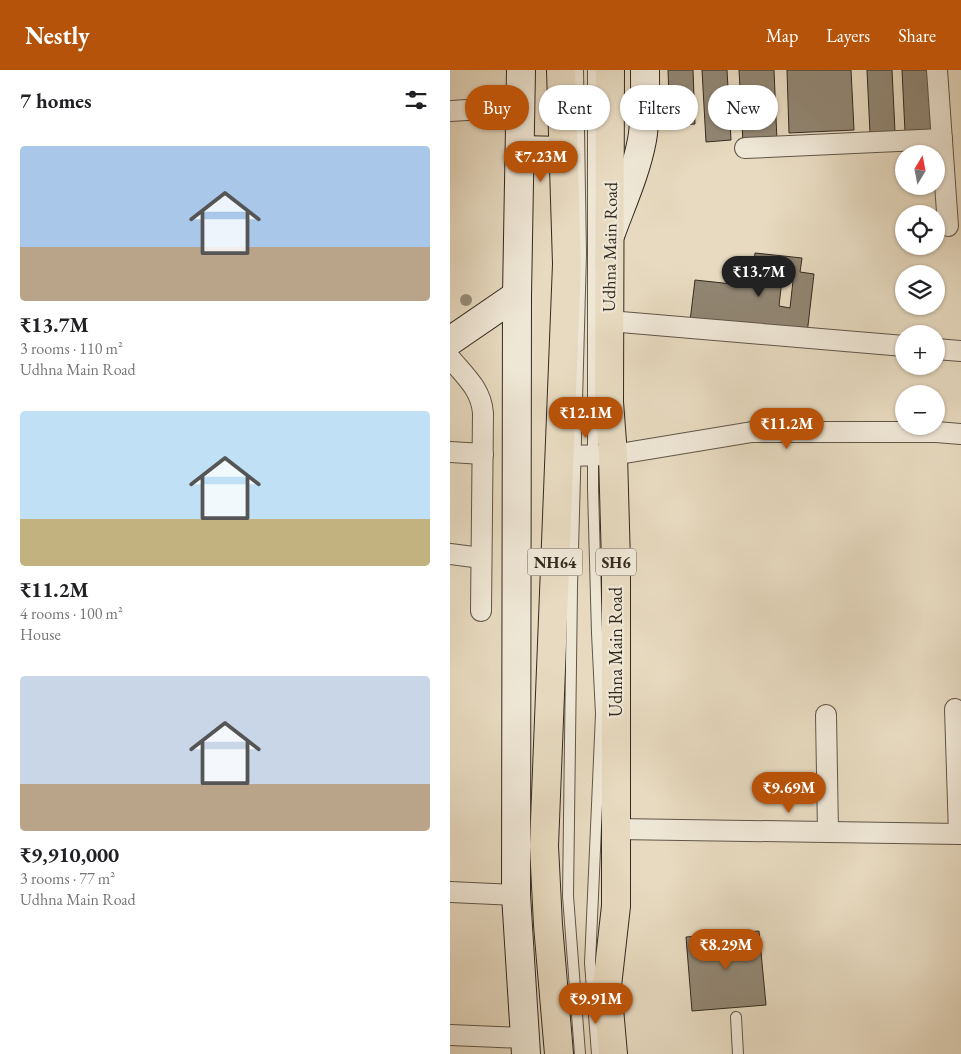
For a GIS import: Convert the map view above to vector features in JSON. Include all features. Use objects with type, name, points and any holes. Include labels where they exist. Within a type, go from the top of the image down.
[{"type":"highway","name":"NH64","points":[[559,1054],[548,925],[544,846],[585,456],[568,264],[561,70]]},
{"type":"highway","name":"Udhna Main Road","points":[[610,70],[609,402],[585,456],[616,563],[615,919],[607,986],[613,1054]]},
{"type":"street","points":[[521,70],[521,85]]},
{"type":"street","points":[[610,235],[638,159],[642,139],[645,70]]},
{"type":"street","points":[[937,70],[948,226]]},
{"type":"street","points":[[450,111],[465,110]]},
{"type":"street","points":[[450,1035],[512,1046],[516,895],[520,130]]},
{"type":"street","points":[[745,148],[942,139]]},
{"type":"street","points":[[520,150],[563,151]]},
{"type":"street","points":[[450,341],[518,295]]},
{"type":"street","points":[[609,321],[895,345]]},
{"type":"street","points":[[945,349],[961,351]]},
{"type":"street","points":[[450,358],[478,391],[484,413],[481,611]]},
{"type":"street","points":[[585,456],[752,432],[936,432],[961,434]]},
{"type":"street","points":[[450,452],[483,454]]},
{"type":"street","points":[[450,554],[481,558]]},
{"type":"street","points":[[616,829],[960,834],[955,709]]},
{"type":"street","points":[[826,714],[828,832]]},
{"type":"street","points":[[450,892],[516,895]]},
{"type":"street","points":[[607,986],[626,1054]]},
{"type":"lane","points":[[578,70],[585,456],[597,632],[601,729],[590,963],[597,1054]]},
{"type":"lane","points":[[580,1054],[568,896],[572,587],[585,456],[593,70]]},
{"type":"lane","points":[[736,1017],[738,1054]]},
{"type":"building","points":[[668,70],[693,70],[694,85],[669,85]]},
{"type":"building","points":[[702,70],[727,70],[728,85],[708,85],[708,130],[730,130],[731,140],[706,142]]},
{"type":"building","points":[[739,70],[774,70],[775,85],[740,85]]},
{"type":"building","points":[[787,70],[851,70],[854,130],[789,133]]},
{"type":"building","points":[[867,70],[892,70],[895,132],[870,133]]},
{"type":"building","points":[[902,70],[933,70],[935,131],[905,132]]},
{"type":"building","points":[[742,130],[777,130],[777,141],[743,142]]},
{"type":"building","points":[[755,253],[802,258],[800,272],[814,274],[807,334],[690,321],[695,280],[751,286]],"holes":[[[782,280],[793,281],[790,308],[779,306]]]},
{"type":"building","points":[[759,931],[766,1005],[692,1011],[686,937]]}]
